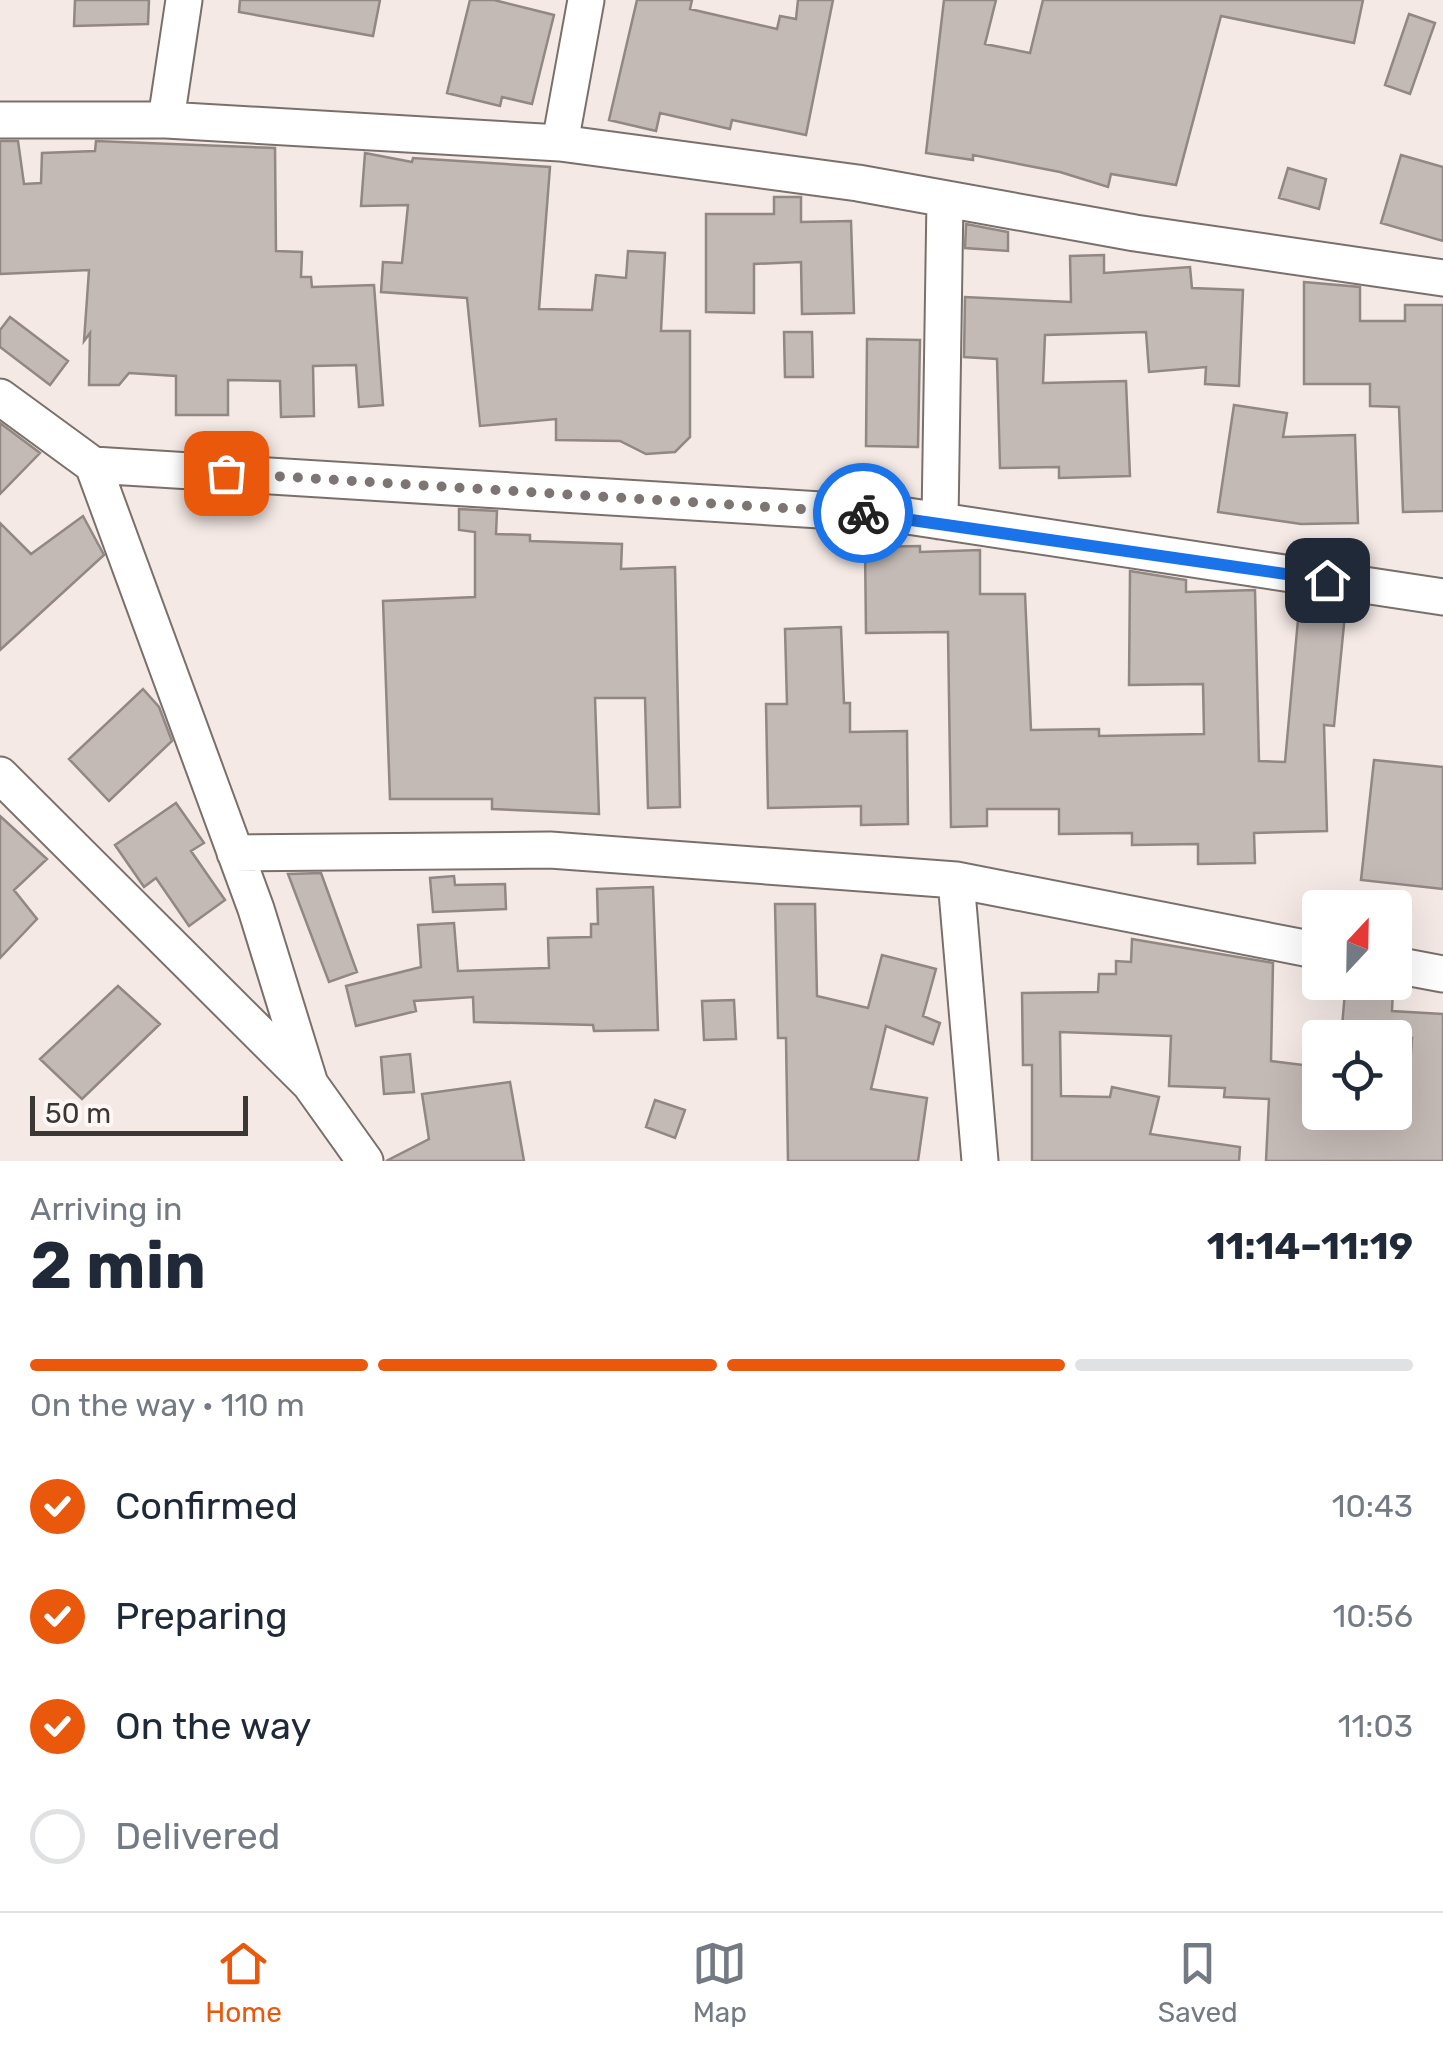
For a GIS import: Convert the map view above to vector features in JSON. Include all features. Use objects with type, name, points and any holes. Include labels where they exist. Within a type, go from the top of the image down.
[{"type":"street","points":[[166,120],[184,0]]},
{"type":"street","points":[[560,143],[586,0]]},
{"type":"street","points":[[0,120],[166,120],[560,143],[1443,278]]},
{"type":"street","points":[[940,521],[945,199]]},
{"type":"street","points":[[0,397],[93,464],[940,521],[1443,598]]},
{"type":"street","points":[[93,464],[235,853],[310,1084]]},
{"type":"street","points":[[0,775],[310,1084],[365,1161]]},
{"type":"street","points":[[235,853],[550,850],[956,880],[1302,947]]},
{"type":"street","points":[[956,880],[980,1161]]},
{"type":"street","points":[[1412,968],[1443,974]]},
{"type":"building","points":[[75,0],[149,0],[148,24],[74,26]]},
{"type":"building","points":[[240,0],[380,0],[373,36],[239,12]]},
{"type":"building","points":[[470,0],[494,0],[554,15],[532,104],[502,97],[500,106],[447,93]]},
{"type":"building","points":[[637,0],[692,0],[690,9],[777,29],[780,16],[796,19],[798,0],[833,0],[806,135],[732,120],[730,129],[660,113],[656,131],[609,120]]},
{"type":"building","points":[[944,0],[996,0],[985,44],[1030,53],[1043,0],[1363,0],[1354,43],[1221,16],[1176,185],[1111,174],[1108,187],[1060,172],[973,155],[973,160],[926,153]]},
{"type":"building","points":[[1409,14],[1435,23],[1410,94],[1385,85]]},
{"type":"building","points":[[0,141],[18,141],[24,184],[41,183],[42,153],[95,151],[96,141],[275,148],[276,251],[302,252],[301,277],[311,277],[312,287],[374,285],[383,405],[359,407],[356,365],[313,366],[314,416],[281,417],[280,381],[228,380],[228,415],[176,415],[176,376],[129,373],[119,385],[89,385],[90,333],[84,341],[89,270],[0,274]]},
{"type":"building","points":[[365,153],[412,162],[413,158],[550,167],[539,309],[592,310],[596,275],[626,278],[628,251],[665,253],[661,331],[690,331],[690,437],[675,452],[646,454],[620,441],[556,440],[556,419],[480,426],[467,298],[381,292],[383,262],[402,263],[408,205],[361,206]]},
{"type":"building","points":[[1401,155],[1443,167],[1443,241],[1381,223]]},
{"type":"building","points":[[1288,168],[1326,179],[1319,209],[1279,198]]},
{"type":"building","points":[[774,197],[801,197],[801,222],[851,221],[854,313],[802,314],[801,262],[754,264],[754,313],[706,312],[706,214],[774,214]]},
{"type":"building","points":[[966,224],[1008,232],[1008,251],[965,248]]},
{"type":"building","points":[[1104,255],[1104,273],[1190,267],[1192,288],[1243,290],[1239,386],[1205,384],[1206,367],[1149,372],[1146,332],[1045,335],[1043,383],[1126,381],[1130,476],[1059,478],[1059,467],[1000,468],[997,359],[964,357],[965,297],[1071,302],[1070,256]]},
{"type":"building","points":[[1304,282],[1360,287],[1360,321],[1405,321],[1405,305],[1443,305],[1443,511],[1403,512],[1399,407],[1370,406],[1370,384],[1304,384]]},
{"type":"building","points":[[10,317],[68,361],[50,385],[0,347],[0,330]]},
{"type":"building","points":[[784,332],[812,332],[813,377],[785,377]]},
{"type":"building","points":[[867,339],[920,340],[918,447],[866,446]]},
{"type":"building","points":[[1234,405],[1287,413],[1283,437],[1355,435],[1358,523],[1301,524],[1218,512]]},
{"type":"building","points":[[0,423],[40,453],[0,494]]},
{"type":"building","points":[[459,509],[497,511],[496,534],[530,535],[530,541],[622,544],[621,569],[675,567],[680,807],[648,808],[645,698],[595,698],[599,814],[492,809],[492,799],[390,799],[383,601],[475,597],[475,532],[459,530]]},
{"type":"building","points":[[83,516],[104,555],[0,650],[0,523],[31,554]]},
{"type":"building","points":[[920,546],[920,552],[980,550],[980,594],[1025,594],[1031,730],[1099,729],[1099,736],[1204,734],[1203,684],[1129,685],[1130,571],[1186,580],[1186,592],[1255,590],[1259,761],[1285,762],[1300,598],[1346,604],[1334,726],[1324,725],[1327,831],[1254,833],[1255,863],[1198,864],[1198,844],[1132,845],[1132,833],[1059,834],[1059,809],[987,809],[987,826],[951,827],[948,632],[866,633],[865,547]]},
{"type":"building","points":[[841,627],[844,703],[850,703],[850,732],[907,731],[908,824],[861,825],[861,806],[768,808],[766,704],[787,704],[785,629]]},
{"type":"building","points":[[143,689],[159,707],[172,741],[109,801],[69,759]]},
{"type":"building","points":[[1374,760],[1443,767],[1443,889],[1361,880]]},
{"type":"building","points":[[176,803],[204,843],[191,851],[225,900],[189,926],[156,878],[144,887],[115,845]]},
{"type":"building","points":[[0,816],[47,859],[14,890],[37,919],[0,958]]},
{"type":"building","points":[[321,873],[357,972],[329,982],[288,874]]},
{"type":"building","points":[[454,876],[455,885],[505,884],[506,909],[433,912],[430,878]]},
{"type":"building","points":[[653,887],[658,1030],[594,1031],[593,1025],[474,1022],[473,997],[414,1001],[416,1011],[356,1026],[346,986],[421,967],[418,925],[454,923],[458,971],[549,968],[548,938],[591,937],[591,924],[598,924],[597,889]]},
{"type":"building","points":[[775,904],[815,904],[817,996],[868,1008],[882,955],[936,969],[923,1016],[940,1023],[933,1044],[886,1026],[871,1089],[927,1098],[918,1161],[788,1161],[786,1038],[778,1038]]},
{"type":"building","points":[[1132,939],[1273,963],[1271,1061],[1302,1065],[1302,1130],[1412,1130],[1412,1020],[1343,1020],[1344,1000],[1392,1000],[1392,1011],[1443,1014],[1443,1161],[1266,1161],[1269,1099],[1224,1097],[1225,1088],[1169,1086],[1171,1036],[1060,1032],[1061,1096],[1110,1097],[1112,1087],[1159,1097],[1150,1134],[1240,1147],[1239,1161],[1032,1161],[1032,1065],[1023,1065],[1022,993],[1098,992],[1099,974],[1116,974],[1116,961],[1131,962]]},
{"type":"building","points":[[118,986],[160,1024],[82,1099],[40,1059]]},
{"type":"building","points":[[734,1000],[736,1039],[704,1040],[702,1001]]},
{"type":"building","points":[[410,1054],[414,1092],[384,1094],[381,1057]]},
{"type":"building","points":[[510,1082],[524,1161],[386,1161],[429,1139],[422,1094]]},
{"type":"building","points":[[655,1100],[685,1110],[675,1138],[646,1127]]},
{"type":"way so far","points":[[226,473],[863,513]]},
{"type":"route","points":[[863,513],[901,515],[1327,580]]}]
